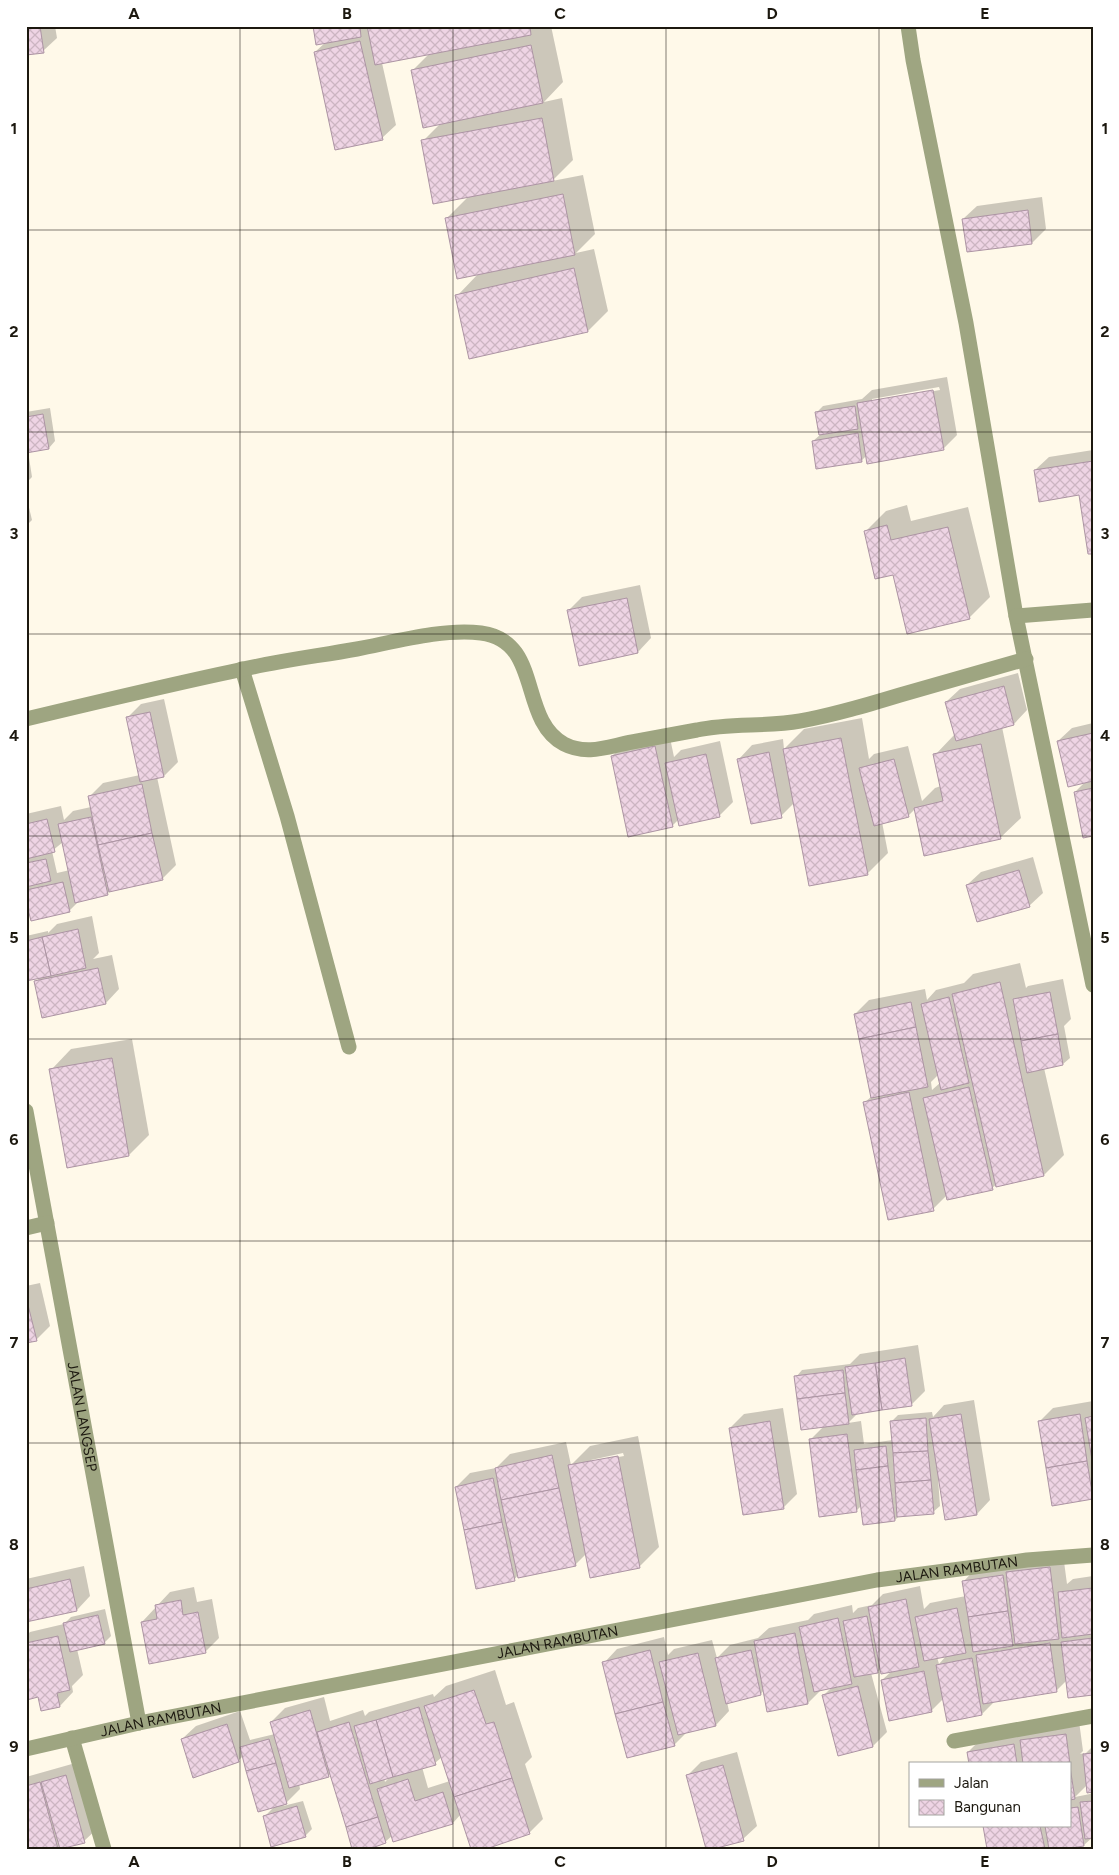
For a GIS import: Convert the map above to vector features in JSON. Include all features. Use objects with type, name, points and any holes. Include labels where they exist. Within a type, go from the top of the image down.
[{"type":"street","points":[[908,26],[913,60],[966,323],[1016,616],[1093,985]]},
{"type":"street","points":[[1016,616],[1093,610]]},
{"type":"street","points":[[26,719],[242,669],[459,632],[491,635],[500,638],[508,644],[520,658],[542,720],[552,734],[565,745],[597,750],[700,729],[799,721],[869,704],[1026,659]]},
{"type":"street","points":[[242,669],[287,816],[349,1047]]},
{"type":"street","name":"JALAN LANGSEP","points":[[26,1111],[139,1723]]},
{"type":"street","points":[[26,1228],[47,1223]]},
{"type":"street","name":"JALAN RAMBUTAN","points":[[26,1749],[139,1723],[877,1580],[1027,1560],[1093,1555]]},
{"type":"street","points":[[954,1741],[1093,1716]]},
{"type":"street","points":[[72,1738],[104,1849]]},
{"type":"building","points":[[26,26],[40,26],[44,53],[26,55]]},
{"type":"building","points":[[313,26],[360,26],[361,37],[316,45]]},
{"type":"building","points":[[367,26],[530,26],[531,35],[375,65]]},
{"type":"building","points":[[360,41],[383,140],[335,150],[314,52]]},
{"type":"building","points":[[531,45],[543,103],[423,128],[411,70]]},
{"type":"building","points":[[542,118],[554,181],[433,204],[421,140]]},
{"type":"building","points":[[563,194],[575,255],[457,279],[445,218]]},
{"type":"building","points":[[1028,210],[1032,244],[967,252],[962,219]]},
{"type":"building","points":[[574,268],[588,332],[469,359],[455,295]]},
{"type":"building","points":[[933,390],[944,450],[867,464],[857,403]]},
{"type":"building","points":[[855,406],[858,429],[819,435],[815,412]]},
{"type":"building","points":[[43,414],[49,449],[26,453],[26,417]]},
{"type":"building","points":[[858,433],[862,462],[816,469],[812,441]]},
{"type":"building","points":[[1093,461],[1093,554],[1088,554],[1079,495],[1039,502],[1034,470]]},
{"type":"building","points":[[887,525],[891,540],[948,527],[970,619],[907,634],[893,575],[875,579],[864,531]]},
{"type":"building","points":[[627,598],[638,653],[579,666],[567,610]]},
{"type":"building","points":[[1004,686],[1014,725],[956,741],[945,702]]},
{"type":"building","points":[[150,712],[164,777],[140,782],[126,717]]},
{"type":"building","points":[[1093,733],[1093,781],[1068,787],[1057,741]]},
{"type":"building","points":[[841,738],[868,875],[809,886],[783,749]]},
{"type":"building","points":[[981,744],[1001,839],[924,856],[914,808],[943,801],[933,754]]},
{"type":"building","points":[[655,746],[673,827],[628,837],[611,756]]},
{"type":"building","points":[[769,752],[782,818],[751,824],[737,759]]},
{"type":"building","points":[[706,754],[720,817],[679,826],[665,763]]},
{"type":"building","points":[[894,759],[909,817],[874,826],[859,768]]},
{"type":"building","points":[[142,784],[152,833],[98,845],[88,796]]},
{"type":"building","points":[[1093,788],[1093,836],[1083,838],[1074,792]]},
{"type":"building","points":[[91,817],[108,895],[75,903],[58,824]]},
{"type":"building","points":[[47,819],[55,852],[26,859],[26,824]]},
{"type":"building","points":[[152,833],[163,880],[109,892],[98,845]]},
{"type":"building","points":[[46,859],[51,881],[26,887],[26,863]]},
{"type":"building","points":[[1019,870],[1030,907],[977,922],[966,885]]},
{"type":"building","points":[[63,882],[70,912],[31,921],[26,901],[26,890]]},
{"type":"building","points":[[78,929],[86,968],[51,976],[42,937]]},
{"type":"building","points":[[42,937],[51,976],[26,981],[26,941]]},
{"type":"building","points":[[98,968],[106,1004],[42,1018],[34,981]]},
{"type":"building","points":[[1000,982],[1044,1176],[996,1187],[952,994]]},
{"type":"building","points":[[1050,992],[1058,1034],[1021,1041],[1013,999]]},
{"type":"building","points":[[949,997],[969,1083],[941,1090],[921,1004]]},
{"type":"building","points":[[911,1002],[916,1027],[859,1039],[854,1014]]},
{"type":"building","points":[[916,1027],[928,1087],[871,1098],[859,1039]]},
{"type":"building","points":[[1058,1034],[1063,1065],[1027,1073],[1021,1041]]},
{"type":"building","points":[[112,1058],[129,1156],[67,1168],[49,1069]]},
{"type":"building","points":[[969,1087],[993,1190],[947,1200],[923,1098]]},
{"type":"building","points":[[909,1092],[934,1211],[888,1220],[863,1102]]},
{"type":"building","points":[[26,1297],[37,1341],[26,1343]]},
{"type":"building","points":[[905,1358],[912,1406],[882,1410],[875,1363]]},
{"type":"building","points":[[875,1363],[882,1410],[852,1415],[845,1367]]},
{"type":"building","points":[[843,1370],[845,1393],[797,1399],[794,1376]]},
{"type":"building","points":[[845,1393],[849,1424],[801,1430],[797,1399]]},
{"type":"building","points":[[961,1414],[977,1515],[945,1520],[929,1419]]},
{"type":"building","points":[[1080,1414],[1087,1461],[1046,1468],[1038,1421]]},
{"type":"building","points":[[1093,1416],[1093,1466],[1085,1418]]},
{"type":"building","points":[[926,1418],[928,1451],[893,1453],[890,1421]]},
{"type":"building","points":[[770,1421],[784,1509],[743,1515],[729,1428]]},
{"type":"building","points":[[847,1434],[857,1512],[819,1517],[809,1439]]},
{"type":"building","points":[[886,1446],[888,1466],[856,1470],[854,1450]]},
{"type":"building","points":[[928,1451],[931,1480],[895,1483],[893,1453]]},
{"type":"building","points":[[552,1455],[559,1488],[501,1500],[495,1468]]},
{"type":"building","points":[[618,1456],[640,1568],[590,1578],[568,1465]]},
{"type":"building","points":[[1087,1461],[1093,1499],[1052,1506],[1046,1468]]},
{"type":"building","points":[[888,1466],[895,1521],[863,1525],[856,1470]]},
{"type":"building","points":[[493,1478],[502,1522],[464,1530],[455,1487]]},
{"type":"building","points":[[931,1480],[934,1514],[897,1517],[895,1483]]},
{"type":"building","points":[[559,1488],[576,1566],[518,1578],[501,1500]]},
{"type":"building","points":[[502,1522],[515,1581],[476,1589],[464,1530]]},
{"type":"building","points":[[1050,1567],[1059,1639],[1015,1644],[1006,1572]]},
{"type":"building","points":[[1003,1575],[1008,1611],[968,1617],[962,1581]]},
{"type":"building","points":[[70,1579],[77,1611],[26,1622],[26,1589]]},
{"type":"building","points":[[1093,1588],[1093,1634],[1062,1638],[1058,1592]]},
{"type":"building","points":[[906,1599],[919,1667],[881,1674],[868,1607]]},
{"type":"building","points":[[181,1600],[183,1615],[198,1612],[206,1653],[149,1664],[141,1622],[157,1619],[155,1605]]},
{"type":"building","points":[[957,1608],[966,1653],[924,1661],[915,1617]]},
{"type":"building","points":[[1008,1611],[1013,1646],[973,1652],[968,1617]]},
{"type":"building","points":[[98,1615],[105,1644],[70,1652],[63,1623]]},
{"type":"building","points":[[867,1616],[878,1673],[854,1677],[843,1621]]},
{"type":"building","points":[[838,1618],[852,1684],[814,1692],[799,1627]]},
{"type":"building","points":[[795,1633],[808,1704],[767,1712],[754,1641]]},
{"type":"building","points":[[58,1636],[70,1690],[57,1693],[60,1707],[41,1711],[38,1697],[27,1700],[26,1697],[26,1643]]},
{"type":"building","points":[[1093,1638],[1093,1695],[1068,1698],[1061,1642]]},
{"type":"building","points":[[1050,1643],[1057,1692],[983,1704],[976,1655]]},
{"type":"building","points":[[650,1650],[663,1702],[615,1714],[602,1662]]},
{"type":"building","points":[[751,1650],[761,1695],[726,1704],[715,1658]]},
{"type":"building","points":[[698,1653],[716,1726],[678,1735],[659,1662]]},
{"type":"building","points":[[972,1658],[982,1715],[947,1722],[936,1665]]},
{"type":"building","points":[[924,1671],[932,1712],[889,1721],[881,1680]]},
{"type":"building","points":[[858,1686],[873,1747],[838,1756],[822,1695]]},
{"type":"building","points":[[474,1690],[486,1724],[494,1722],[512,1778],[454,1797],[424,1706]]},
{"type":"building","points":[[663,1702],[675,1746],[627,1758],[615,1714]]},
{"type":"building","points":[[419,1707],[436,1765],[393,1777],[376,1720]]},
{"type":"building","points":[[310,1710],[329,1777],[289,1788],[270,1722]]},
{"type":"building","points":[[376,1720],[393,1777],[370,1784],[354,1726]]},
{"type":"building","points":[[349,1722],[378,1817],[346,1827],[317,1732]]},
{"type":"building","points":[[227,1724],[239,1762],[193,1778],[181,1739]]},
{"type":"building","points":[[1066,1734],[1070,1762],[1023,1762],[1020,1740]]},
{"type":"building","points":[[269,1739],[276,1763],[246,1771],[240,1747]]},
{"type":"building","points":[[1014,1744],[1017,1762],[969,1762],[967,1752]]},
{"type":"building","points":[[1093,1753],[1093,1792],[1087,1793],[1083,1754]]},
{"type":"building","points":[[276,1763],[287,1804],[258,1812],[246,1771]]},
{"type":"building","points":[[723,1765],[744,1841],[706,1849],[686,1775]]},
{"type":"building","points":[[66,1775],[85,1843],[60,1849],[41,1782]]},
{"type":"building","points":[[512,1778],[530,1834],[486,1849],[471,1849],[454,1797]]},
{"type":"building","points":[[408,1779],[415,1801],[443,1792],[453,1824],[393,1842],[377,1789]]},
{"type":"building","points":[[1072,1780],[1075,1799],[1072,1800]]},
{"type":"building","points":[[40,1782],[58,1849],[26,1849],[26,1786]]},
{"type":"building","points":[[1093,1801],[1093,1838],[1085,1839],[1080,1802]]},
{"type":"building","points":[[297,1806],[306,1837],[271,1847],[263,1816]]},
{"type":"building","points":[[1078,1807],[1084,1846],[1049,1849],[1045,1828],[1072,1828],[1072,1808]]},
{"type":"building","points":[[378,1817],[386,1843],[369,1849],[352,1849],[346,1827]]},
{"type":"building","points":[[983,1828],[1040,1828],[1045,1849],[987,1849]]}]
